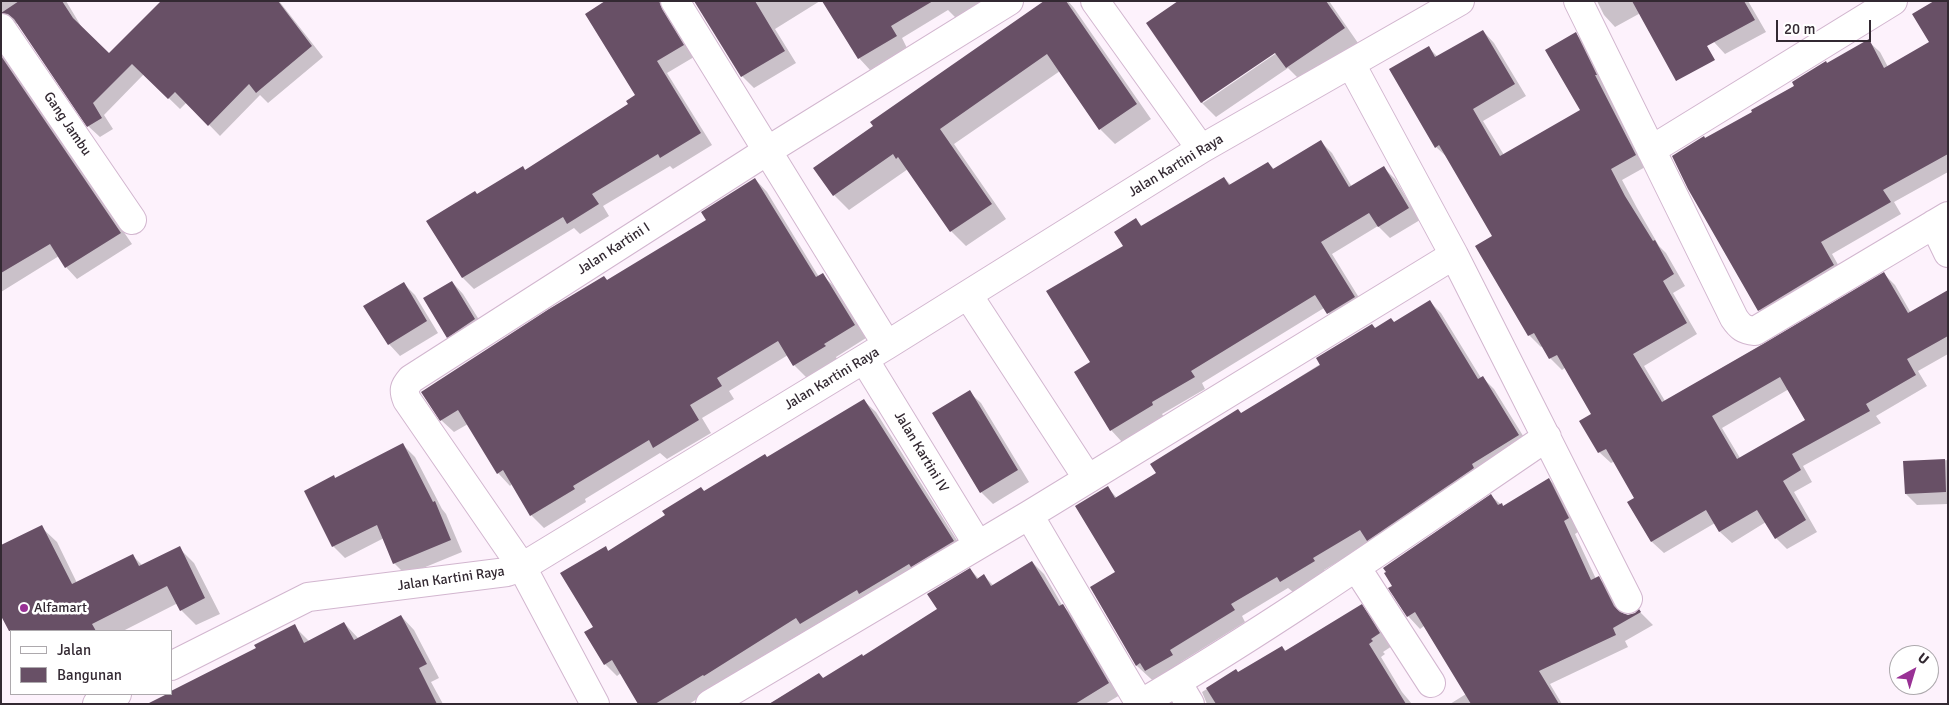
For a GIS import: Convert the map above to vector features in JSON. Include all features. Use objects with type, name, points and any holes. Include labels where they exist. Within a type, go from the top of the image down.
[{"type":"street","name":"Jalan Kartini IV","points":[[675,1],[767,151],[978,545]]},
{"type":"street","name":"Jalan Kartini I","points":[[522,567],[407,400],[404,391],[405,385],[419,373],[767,151],[1009,1]]},
{"type":"street","points":[[1095,1],[1201,149]]},
{"type":"street","name":"Jalan Kartini Raya","points":[[172,665],[308,596],[497,574],[522,567],[876,352],[1201,149],[1460,1]]},
{"type":"street","points":[[1578,1],[1738,325],[1746,330],[1756,331],[1941,220],[1948,253]]},
{"type":"street","points":[[1650,150],[1893,1]]},
{"type":"street","name":"Gang Jambu","points":[[1,28],[132,220]]},
{"type":"street","points":[[1351,64],[1454,255],[1628,599]]},
{"type":"street","points":[[710,704],[1029,515],[1454,255]]},
{"type":"street","points":[[968,295],[1088,479]]},
{"type":"street","points":[[1029,515],[1140,704],[1184,693],[1356,567],[1547,437]]},
{"type":"street","points":[[522,567],[595,704]]},
{"type":"street","points":[[1356,567],[1431,683]]},
{"type":"street","points":[[97,704],[115,695]]},
{"type":"building","points":[[19,1],[62,1],[73,18],[109,53],[161,1],[278,1],[312,46],[256,93],[249,84],[208,126],[175,92],[168,99],[132,64],[93,103],[102,118],[87,127],[14,19],[8,14],[1,13]]},
{"type":"building","points":[[605,1],[659,1],[684,45],[657,61],[701,133],[660,158],[658,154],[592,194],[599,204],[567,224],[563,217],[462,278],[426,221],[475,191],[477,194],[523,166],[525,170],[628,104],[626,101],[635,95],[585,14]]},
{"type":"building","points":[[694,1],[755,1],[785,51],[741,77]]},
{"type":"building","points":[[822,1],[933,1],[891,26],[897,36],[858,59]]},
{"type":"building","points":[[1044,1],[1066,1],[1137,104],[1099,130],[1047,54],[940,129],[992,204],[950,232],[898,157],[896,159],[893,154],[833,196],[813,168],[873,126],[870,122]]},
{"type":"building","points":[[1178,1],[1326,1],[1345,28],[1286,68],[1275,53],[1201,103],[1146,23]]},
{"type":"building","points":[[1632,1],[1744,1],[1755,20],[1707,46],[1715,60],[1676,81]]},
{"type":"building","points":[[1934,1],[1948,1],[1948,154],[1883,190],[1891,202],[1821,242],[1834,265],[1758,311],[1688,189],[1672,156],[1704,136],[1705,138],[1752,112],[1751,110],[1794,86],[1792,82],[1826,61],[1827,63],[1869,39],[1884,68],[1929,42],[1912,14]]},
{"type":"building","points":[[1483,30],[1515,84],[1473,109],[1500,156],[1580,110],[1545,50],[1576,32],[1597,75],[1595,75],[1636,155],[1611,169],[1625,196],[1653,241],[1655,240],[1674,274],[1663,281],[1687,323],[1633,354],[1662,402],[1884,272],[1908,313],[1948,290],[1948,336],[1907,359],[1916,375],[1866,404],[1870,411],[1792,454],[1801,470],[1783,481],[1806,520],[1775,539],[1757,510],[1719,532],[1706,510],[1651,542],[1627,502],[1634,498],[1606,449],[1598,453],[1579,421],[1591,414],[1557,355],[1549,359],[1534,333],[1528,336],[1475,246],[1492,236],[1439,145],[1435,148],[1389,69],[1429,46],[1435,57]],"holes":[[[1780,377],[1805,420],[1737,459],[1712,416]]]},
{"type":"building","points":[[1,56],[121,233],[65,268],[50,244],[1,273]]},
{"type":"building","points":[[1321,140],[1349,187],[1384,166],[1409,208],[1378,227],[1369,213],[1321,242],[1355,297],[1327,314],[1315,295],[1191,371],[1195,377],[1152,402],[1153,405],[1110,431],[1074,372],[1090,362],[1046,291],[1123,246],[1114,232],[1136,218],[1141,226],[1224,177],[1229,185],[1268,162],[1273,169]]},
{"type":"building","points":[[755,178],[816,277],[823,273],[855,325],[824,344],[826,346],[793,366],[778,341],[717,378],[722,386],[690,405],[699,420],[653,448],[649,440],[573,486],[575,489],[530,516],[503,470],[497,474],[458,410],[440,421],[421,392],[549,309],[604,276],[607,280],[706,220],[701,212]]},
{"type":"building","points":[[452,281],[475,319],[447,338],[423,298]]},
{"type":"building","points":[[404,282],[427,321],[388,345],[363,306]]},
{"type":"building","points":[[1430,300],[1478,379],[1483,376],[1519,435],[1472,464],[1474,468],[1367,541],[1360,530],[1313,558],[1315,561],[1280,582],[1277,577],[1231,604],[1235,610],[1170,650],[1173,655],[1145,671],[1140,663],[1136,666],[1090,587],[1115,572],[1075,506],[1108,486],[1115,498],[1156,473],[1150,464],[1238,409],[1241,413],[1320,365],[1316,358],[1372,324],[1375,328],[1391,318],[1394,322]]},
{"type":"building","points":[[970,390],[1018,470],[980,493],[932,413]]},
{"type":"building","points":[[864,399],[954,541],[911,567],[909,564],[859,594],[857,590],[800,624],[796,618],[704,676],[655,704],[638,704],[612,660],[604,665],[584,632],[593,627],[560,573],[606,546],[608,551],[665,515],[662,511],[701,487],[704,491],[765,454],[767,457]]},
{"type":"building","points":[[403,443],[433,502],[435,501],[451,540],[393,564],[377,525],[332,547],[304,491],[334,475],[335,478]]},
{"type":"building","points":[[1945,459],[1946,492],[1905,494],[1903,461]]},
{"type":"building","points":[[1549,478],[1569,518],[1564,521],[1591,580],[1599,576],[1614,606],[1620,612],[1628,615],[1635,613],[1639,609],[1641,612],[1613,628],[1616,635],[1539,671],[1559,704],[1471,704],[1415,612],[1407,617],[1388,588],[1392,586],[1383,568],[1491,494],[1498,505],[1502,503],[1503,506]]},
{"type":"building","points":[[42,525],[72,584],[133,554],[139,566],[180,546],[205,598],[180,611],[167,586],[92,624],[95,630],[9,631],[1,616],[1,545]]},
{"type":"building","points":[[1032,561],[1059,606],[1063,604],[1109,683],[1075,704],[769,704],[819,673],[823,678],[862,654],[863,656],[937,609],[927,594],[970,568],[977,579],[984,574],[991,586]]},
{"type":"building","points":[[1362,604],[1380,633],[1371,639],[1373,641],[1369,644],[1406,704],[1216,704],[1206,688],[1236,669],[1238,672],[1282,646],[1285,651]]},
{"type":"building","points":[[401,615],[427,664],[419,668],[437,704],[147,704],[165,695],[172,695],[172,690],[256,648],[254,645],[295,624],[304,643],[344,622],[354,640]]},
{"type":"place","name":"Alfamart","points":[[24,608]]}]
